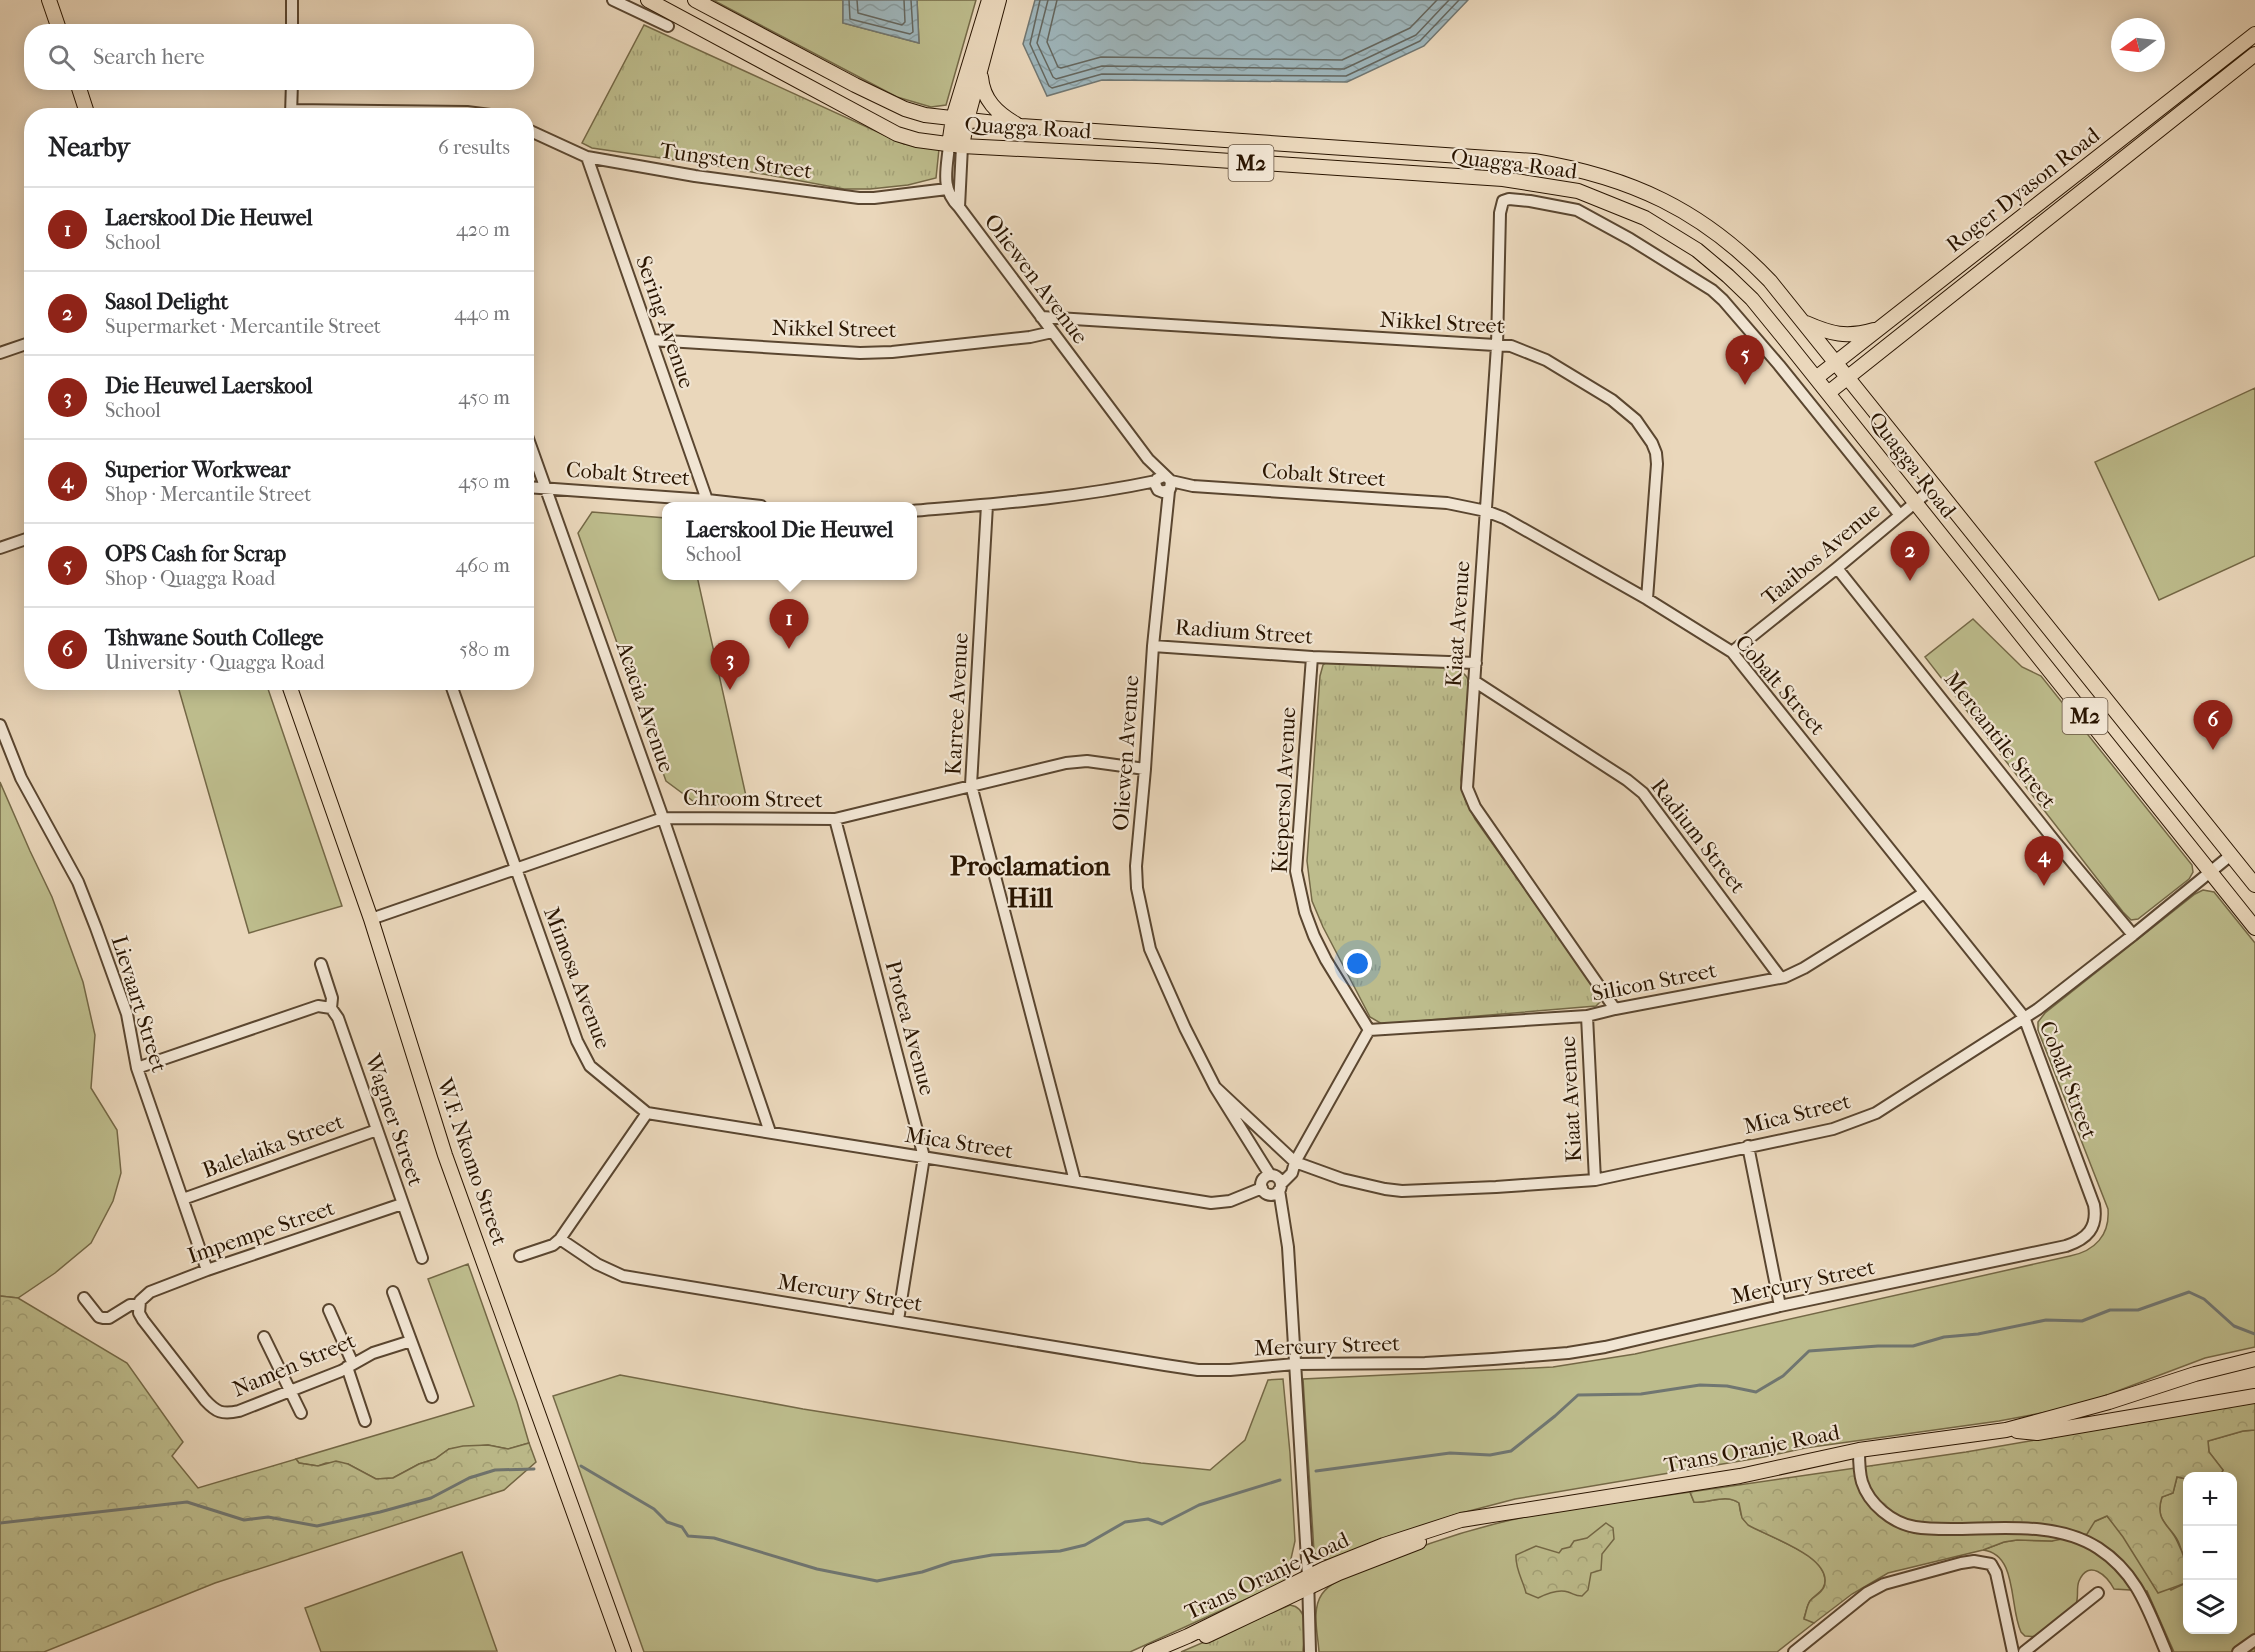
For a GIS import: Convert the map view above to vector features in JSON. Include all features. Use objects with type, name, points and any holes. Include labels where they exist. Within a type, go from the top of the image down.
[{"type":"main road","points":[[49,0],[57,24]]},
{"type":"main road","name":"Quagga Road","points":[[648,0],[897,134],[917,140],[956,145],[1503,179],[1578,191],[1646,218],[1704,256],[1752,299],[2255,928]]},
{"type":"main road","name":"Quagga Road","points":[[695,0],[855,85],[905,109],[925,115],[1021,126],[1525,160],[1577,168],[1639,188],[1682,210],[1706,225],[1751,261],[1804,322],[1846,378],[2255,885]]},
{"type":"main road","points":[[956,145],[960,119],[989,0]]},
{"type":"main road","points":[[960,119],[981,69],[999,0]]},
{"type":"main road","name":"Roger Dyason Road","points":[[1816,378],[2255,34]]},
{"type":"main road","name":"Roger Dyason Road","points":[[1828,393],[2255,54]]},
{"type":"main road","points":[[981,69],[981,85],[990,103],[1004,117],[1021,126]]},
{"type":"main road","points":[[80,90],[85,108]]},
{"type":"main road","points":[[1804,322],[1831,333],[1844,335],[1880,329]]},
{"type":"main road","name":"W.F. Nkomo Street","points":[[291,690],[371,919],[445,1155],[624,1652]]},
{"type":"main road","name":"Trans Oranje Road","points":[[1150,1652],[1308,1582],[1506,1512],[1740,1476],[1859,1450],[2006,1430],[2109,1402],[2195,1374],[2255,1359]]},
{"type":"main road","name":"Trans Oranje Road","points":[[2006,1430],[2037,1433],[2255,1396]]},
{"type":"main road","name":"Trans Oranje Road","points":[[1168,1652],[1225,1628],[1308,1582]]},
{"type":"street","points":[[292,0],[292,24]]},
{"type":"street","points":[[613,0],[668,26]]},
{"type":"street","points":[[291,108],[292,90]]},
{"type":"street","name":"Tungsten Street","points":[[534,133],[587,157],[695,176],[844,197],[874,198],[947,189]]},
{"type":"street","points":[[947,189],[956,145]]},
{"type":"street","name":"Oliewen Avenue","points":[[956,145],[959,207]]},
{"type":"street","name":"Sering Avenue","points":[[587,157],[707,500]]},
{"type":"street","name":"Oliewen Avenue","points":[[947,189],[950,198],[1148,459],[1163,485],[1165,514],[1136,866],[1137,888],[1150,949],[1185,1028],[1215,1087],[1257,1155],[1283,1211],[1288,1247],[1310,1652]]},
{"type":"street","name":"Kiaat Avenue","points":[[1615,1009],[1470,798],[1467,788],[1497,346],[1502,203],[1506,200],[1541,203],[1577,210],[1630,239],[1712,290],[1779,365],[1899,514]]},
{"type":"street","name":"Nikkel Street","points":[[1041,317],[1497,346],[1517,348],[1546,360],[1612,400],[1644,429],[1655,449],[1657,465],[1647,600]]},
{"type":"street","name":"Nikkel Street","points":[[651,340],[873,353],[1030,337],[1052,332]]},
{"type":"street","points":[[0,353],[24,345]]},
{"type":"street","name":"Acacia Avenue","points":[[534,454],[663,818],[770,1132]]},
{"type":"street","name":"Cobalt Street","points":[[917,511],[1163,485],[1447,502],[1486,511],[1504,518],[1647,600],[1732,652],[2024,1017],[2094,1205],[2096,1220],[2094,1226]]},
{"type":"street","name":"Taaibos Avenue","points":[[1732,652],[1837,568],[1899,514],[1916,504],[1935,486]]},
{"type":"street","name":"Cobalt Street","points":[[534,487],[722,502]]},
{"type":"street","name":"Karree Avenue","points":[[987,505],[971,785],[1075,1181]]},
{"type":"street","points":[[0,548],[24,540]]},
{"type":"street","name":"Mercantile Street","points":[[1837,568],[2057,844],[2133,935]]},
{"type":"street","name":"Radium Street","points":[[1153,646],[1312,657],[1476,663]]},
{"type":"street","name":"Kiepersol Avenue","points":[[1312,657],[1296,872],[1305,912],[1314,936],[1369,1030]]},
{"type":"street","name":"Radium Street","points":[[1474,681],[1627,780],[1643,793],[1780,977]]},
{"type":"street","name":"Mimosa Avenue","points":[[453,690],[583,1055],[590,1066],[602,1077],[647,1113]]},
{"type":"street","name":"Lievaart Street","points":[[0,725],[21,778],[82,891],[127,1014],[137,1068],[207,1270]]},
{"type":"street","name":"Chroom Street","points":[[371,919],[663,818],[835,819],[1075,761],[1145,769]]},
{"type":"street","name":"Protea Avenue","points":[[835,819],[924,1157],[898,1320]]},
{"type":"street","name":"Mica Street","points":[[1295,1162],[1342,1179],[1385,1189],[1402,1191],[1496,1187],[1594,1180],[1833,1129],[1876,1113],[2064,990],[2231,855]]},
{"type":"street","name":"Silicon Street","points":[[1369,1030],[1587,1016],[1780,977],[1804,968],[1924,893]]},
{"type":"street","name":"Wagner Street","points":[[321,964],[332,998],[331,1008],[338,1018],[422,1258]]},
{"type":"street","points":[[137,1068],[318,1006],[331,1008]]},
{"type":"street","name":"Kiaat Avenue","points":[[1587,1016],[1594,1180]]},
{"type":"street","points":[[1271,1184],[1291,1175],[1295,1162],[1369,1030]]},
{"type":"street","name":"Oliewen Avenue","points":[[1215,1087],[1295,1162]]},
{"type":"street","points":[[520,1256],[553,1245],[560,1239],[647,1113]]},
{"type":"street","name":"Mica Street","points":[[647,1113],[1211,1203],[1230,1201],[1271,1184]]},
{"type":"street","name":"Balelaika Street","points":[[183,1199],[377,1130]]},
{"type":"street","points":[[1748,1146],[1780,1306]]},
{"type":"street","name":"Impempe Street","points":[[84,1298],[99,1317],[106,1319],[130,1305],[139,1305],[141,1299],[150,1292],[207,1270],[402,1204]]},
{"type":"street","name":"Mercury Street","points":[[560,1239],[597,1264],[623,1276],[1198,1370],[1230,1370],[1295,1364],[1425,1363],[1568,1353],[1605,1347],[1780,1306],[2066,1245],[2086,1236],[2094,1226]]},
{"type":"street","points":[[393,1292],[432,1397]]},
{"type":"street","name":"Namen Street","points":[[139,1305],[139,1313],[143,1320],[205,1400],[219,1413],[238,1411],[350,1365],[373,1353],[411,1341]]},
{"type":"street","points":[[329,1310],[350,1365],[365,1421]]},
{"type":"street","points":[[264,1337],[301,1413]]},
{"type":"street","points":[[1859,1450],[1860,1478],[1866,1491],[1883,1512],[1902,1523],[1916,1527],[1935,1528],[2039,1529],[2078,1537],[2098,1548],[2121,1566],[2135,1583],[2166,1652]]},
{"type":"street","points":[[1794,1652],[1867,1593],[1884,1584],[1974,1561],[1988,1563],[1994,1567],[2013,1652]]},
{"type":"street","points":[[2024,1652],[2098,1593]]},
{"type":"street","points":[[2238,1652],[2255,1640]]},
{"type":"green space","points":[[713,0],[843,0],[843,23],[919,43],[917,0],[976,0],[946,105],[931,107],[897,97]]},
{"type":"green space","points":[[644,25],[904,144],[939,149],[936,178],[908,185],[844,189],[736,169],[592,148],[582,143]]},
{"type":"green space","points":[[2255,388],[2255,556],[2159,600],[2095,462]]},
{"type":"green space","points":[[592,512],[662,518],[662,580],[698,580],[748,805],[697,804],[666,781],[578,533]]},
{"type":"green space","points":[[1973,619],[2022,667],[2041,676],[2192,865],[2193,872],[2189,879],[2138,919],[2131,920],[2123,912],[1925,657]]},
{"type":"green space","points":[[1327,662],[1451,667],[1466,676],[1470,686],[1461,780],[1465,799],[1475,819],[1599,994],[1600,1002],[1596,1006],[1382,1024],[1370,1017],[1312,901],[1307,861],[1320,676],[1323,665]]},
{"type":"green space","points":[[179,690],[268,690],[342,906],[249,933]]},
{"type":"green space","points":[[0,782],[52,897],[83,982],[95,1035],[91,1088],[117,1130],[121,1173],[113,1201],[91,1243],[55,1273],[18,1298],[0,1296]]},
{"type":"green space","points":[[2203,890],[2214,892],[2255,943],[2255,1347],[2205,1358],[2091,1401],[2052,1411],[1999,1421],[1805,1448],[1515,1499],[1454,1515],[1328,1560],[1317,1557],[1314,1551],[1303,1379],[1553,1367],[1635,1354],[2079,1254],[2094,1246],[2106,1227],[2108,1209],[2038,1030],[2038,1022],[2045,1013]]},
{"type":"green space","points":[[468,1264],[517,1402],[529,1443],[508,1449],[488,1445],[449,1449],[435,1459],[419,1464],[393,1478],[376,1479],[348,1464],[326,1463],[318,1466],[299,1463],[296,1459],[474,1406],[428,1279]]},
{"type":"green space","points":[[0,1296],[18,1298],[127,1363],[183,1442],[172,1456],[198,1488],[296,1459],[299,1463],[318,1466],[336,1461],[348,1464],[376,1479],[393,1478],[419,1464],[435,1459],[449,1449],[463,1446],[488,1445],[508,1449],[529,1443],[536,1462],[504,1490],[215,1583],[44,1652],[0,1652]]},
{"type":"green space","points":[[620,1375],[803,1409],[1141,1463],[1210,1470],[1245,1440],[1268,1380],[1283,1379],[1295,1541],[1286,1581],[1130,1652],[644,1652],[553,1396]]},
{"type":"green space","points":[[2255,1402],[2255,1430],[2208,1441],[2209,1452],[2223,1470],[2222,1472],[2183,1472],[2183,1478],[2177,1477],[2173,1493],[2162,1497],[2161,1517],[2183,1555],[2183,1584],[2158,1593],[2107,1516],[2095,1521],[2087,1534],[2052,1541],[2004,1542],[1983,1550],[1888,1573],[1852,1594],[1814,1623],[1804,1619],[1810,1601],[1824,1587],[1825,1576],[1819,1566],[1797,1549],[1748,1525],[1742,1518],[1739,1503],[1734,1500],[1694,1502],[1690,1492],[1966,1452]]},
{"type":"green space","points":[[2255,1430],[2255,1652],[2174,1652],[2147,1591],[2114,1589],[2107,1579],[2098,1571],[2093,1570],[2083,1574],[2079,1581],[2076,1604],[2069,1611],[2035,1636],[2025,1636],[2021,1632],[2007,1571],[2002,1561],[1994,1554],[1983,1550],[2017,1540],[2052,1541],[2107,1516],[2171,1590],[2183,1584],[2183,1634],[2237,1634],[2237,1472],[2222,1472],[2223,1470],[2209,1452],[2208,1441]]},
{"type":"green space","points":[[2177,1477],[2183,1478],[2183,1557],[2178,1541],[2164,1522],[2160,1512],[2162,1497],[2173,1493]]},
{"type":"green space","points":[[1690,1492],[1694,1502],[1734,1500],[1739,1503],[1744,1520],[1763,1533],[1803,1552],[1821,1569],[1825,1579],[1824,1586],[1810,1601],[1804,1618],[1814,1623],[1777,1652],[1319,1652],[1316,1622],[1319,1600],[1326,1589],[1348,1576],[1428,1544],[1513,1519]]},
{"type":"green space","points":[[1606,1523],[1613,1528],[1614,1539],[1602,1554],[1601,1570],[1591,1573],[1588,1590],[1582,1596],[1561,1591],[1538,1598],[1526,1593],[1518,1570],[1516,1555],[1536,1546],[1559,1553],[1562,1549],[1570,1547],[1574,1541],[1587,1538]]},
{"type":"green space","points":[[462,1552],[497,1651],[321,1652],[305,1608]]},
{"type":"green space","points":[[1290,1605],[1297,1607],[1304,1617],[1303,1652],[1181,1652]]},
{"type":"water","points":[[843,0],[917,0],[919,43],[843,23]]},
{"type":"water","points":[[1035,0],[1468,0],[1424,46],[1347,82],[1102,80],[1047,96],[1023,44]]},
{"type":"waterway","points":[[1316,1471],[1450,1453],[1490,1455],[1511,1451],[1578,1395],[1641,1394],[1700,1385],[1727,1386],[1756,1392],[1783,1376],[1809,1351],[1913,1346],[1944,1337],[1978,1334],[2046,1320],[2082,1321],[2110,1310],[2138,1310],[2189,1292],[2204,1299],[2234,1326],[2255,1334]]},
{"type":"waterway","points":[[581,1466],[654,1509],[667,1522],[682,1527],[688,1536],[714,1538],[817,1569],[877,1581],[922,1572],[952,1562],[992,1555],[1060,1551],[1085,1545],[1125,1522],[1148,1519],[1162,1524],[1199,1505],[1280,1480]]},
{"type":"waterway","points":[[0,1523],[187,1502],[244,1520],[268,1517],[317,1526],[431,1498],[469,1478],[495,1470],[534,1469]]},
{"type":"place","name":"OPS Cash for Scrap","points":[[1745,385]]},
{"type":"place","name":"Sasol Delight","points":[[1910,581]]},
{"type":"place","name":"Laerskool Die Heuwel","points":[[789,649]]},
{"type":"place","name":"Die Heuwel Laerskool","points":[[730,690]]},
{"type":"place","name":"Tshwane South College","points":[[2213,750]]},
{"type":"place","name":"Superior Workwear","points":[[2044,886]]},
{"type":"district","name":"Proclamation Hill","points":[[1030,881]]}]
